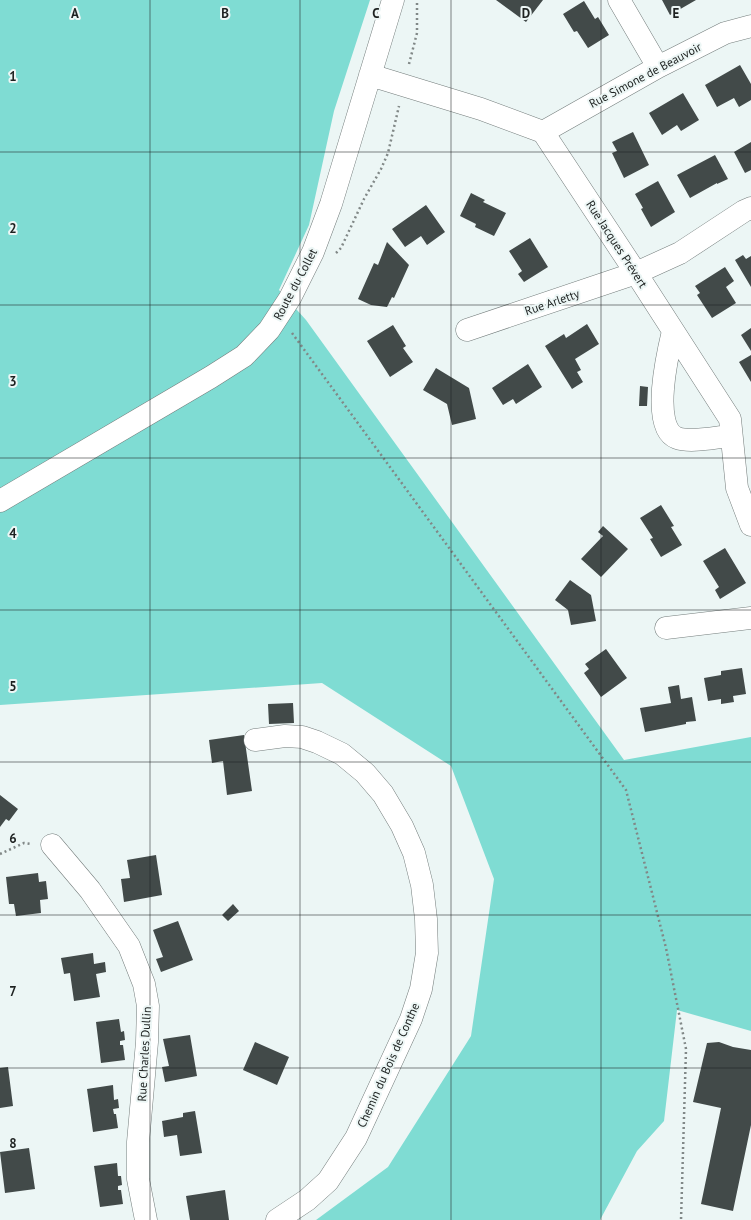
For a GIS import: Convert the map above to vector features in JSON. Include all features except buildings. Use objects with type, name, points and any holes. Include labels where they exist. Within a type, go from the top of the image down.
[{"type":"street","name":"Route du Collet","points":[[0,501],[211,377],[244,356],[269,330],[290,298],[313,252],[331,204],[393,0]]},
{"type":"street","points":[[619,0],[658,67]]},
{"type":"street","name":"Rue Simone de Beauvoir","points":[[543,132],[658,67],[725,33],[751,26]]},
{"type":"street","points":[[370,75],[481,109],[543,132]]},
{"type":"street","name":"Rue Jacques Prévert","points":[[543,132],[730,419],[737,488],[751,525]]},
{"type":"street","name":"Rue Arletty","points":[[467,330],[636,273],[680,254],[744,210],[751,208]]},
{"type":"street","points":[[673,331],[665,365],[662,404],[665,427],[676,438],[692,440],[732,436]]},
{"type":"street","points":[[666,628],[751,618]]},
{"type":"street","name":"Chemin du Bois de Conthe","points":[[255,740],[285,736],[302,737],[317,742],[342,754],[365,773],[383,794],[402,826],[414,853],[422,885],[426,919],[427,953],[421,989],[411,1019],[356,1138],[328,1181],[308,1200],[277,1220]]},
{"type":"street","name":"Rue Charles Dullin","points":[[52,845],[90,890],[129,946],[144,984],[148,1006],[138,1142],[138,1179],[146,1220]]},
{"type":"path","points":[[313,252],[331,254],[337,252],[341,248],[388,153],[403,85],[417,33],[416,0]]},
{"type":"path","points":[[279,315],[626,790],[666,948],[686,1049],[681,1220]]},
{"type":"path","points":[[0,854],[24,843],[52,845]]},
{"type":"shaded area","points":[[0,0],[370,0],[334,111],[309,225],[279,290],[306,320],[624,760],[751,737],[751,1031],[677,1010],[664,1121],[637,1151],[600,1220],[316,1220],[388,1167],[471,1036],[494,879],[451,766],[322,683],[0,705]]}]
